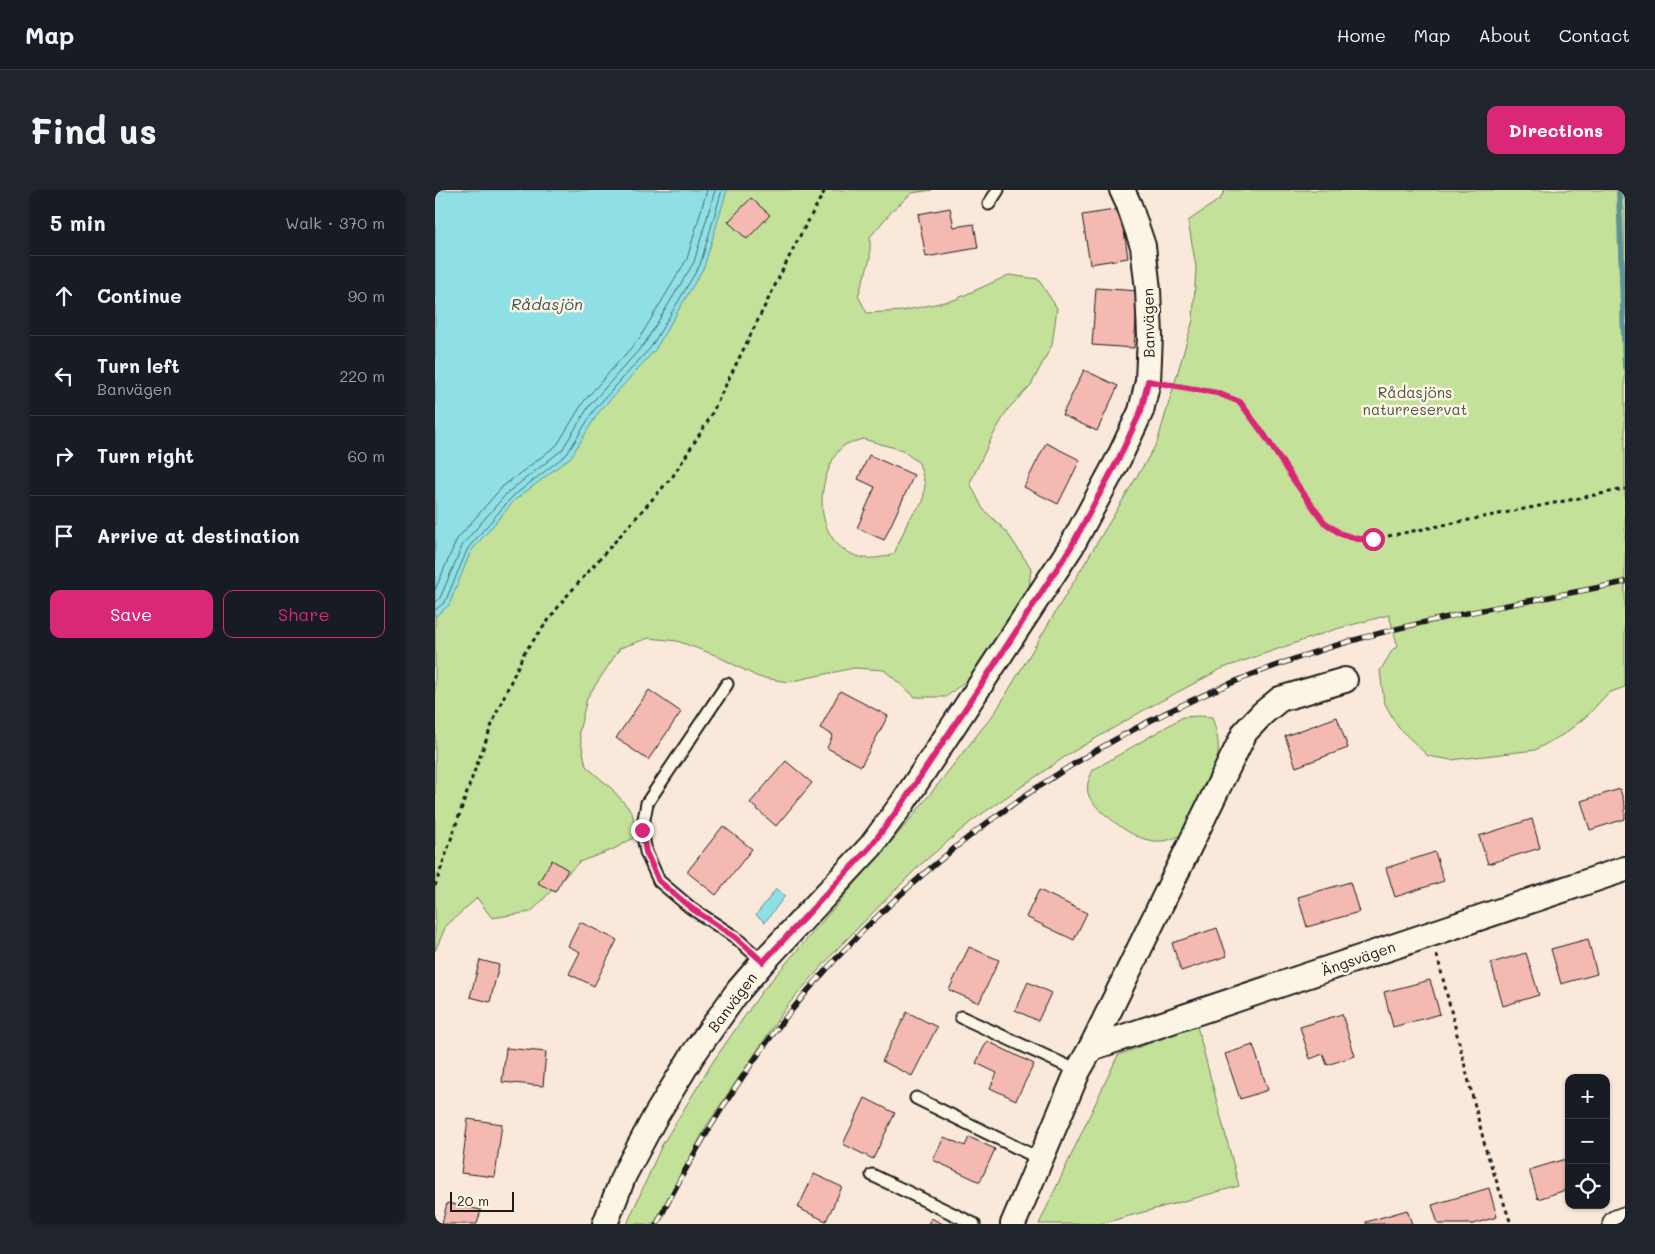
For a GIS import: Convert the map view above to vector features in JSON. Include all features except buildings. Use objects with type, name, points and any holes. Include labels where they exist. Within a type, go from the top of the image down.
[{"type":"street","name":"Banvägen","points":[[605,1224],[624,1175],[692,1056],[738,991],[871,846],[902,804],[1075,539],[1119,458],[1141,411],[1148,381],[1150,336],[1148,290],[1143,246],[1122,190]]},
{"type":"street","points":[[1013,1224],[1078,1071],[1245,732],[1280,699],[1345,680]]},
{"type":"street","name":"Ängsvägen","points":[[1091,1048],[1625,869]]},
{"type":"street","points":[[1617,1224],[1625,1221]]},
{"type":"lane","points":[[989,204],[997,190]]},
{"type":"lane","points":[[727,684],[647,803],[642,830],[646,852],[659,881],[691,908],[735,937],[763,962]]},
{"type":"lane","points":[[961,1017],[1078,1071]]},
{"type":"lane","points":[[916,1098],[1040,1159]]},
{"type":"lane","points":[[872,1175],[974,1224]]},
{"type":"path","points":[[435,886],[476,766],[496,714],[524,653],[565,598],[673,476],[708,421],[825,190]]},
{"type":"path","points":[[1148,381],[1217,393],[1240,402],[1324,522],[1341,534],[1358,539],[1373,539],[1625,489]]},
{"type":"path","points":[[1432,934],[1486,1150],[1511,1224]]},
{"type":"green space","points":[[435,190],[932,190],[912,193],[891,212],[870,237],[870,259],[858,296],[867,313],[902,311],[954,300],[1009,275],[1038,279],[1057,308],[1052,345],[1031,385],[1008,409],[970,483],[983,509],[1006,531],[1031,568],[1029,588],[974,674],[946,697],[915,697],[884,670],[854,668],[788,682],[758,677],[715,655],[677,641],[649,638],[620,648],[587,698],[579,732],[586,766],[612,789],[632,812],[637,836],[612,850],[579,862],[531,912],[492,918],[477,898],[446,926],[435,951]],"holes":[[[863,439],[902,450],[919,463],[925,484],[923,502],[909,519],[894,554],[868,558],[847,552],[837,544],[830,534],[822,510],[824,483],[835,456],[845,445]]]},
{"type":"green space","name":"Rådasjöns naturreservat","points":[[1225,190],[1625,190],[1625,687],[1608,693],[1587,716],[1564,734],[1535,750],[1451,760],[1428,756],[1398,727],[1384,702],[1380,671],[1393,649],[1398,647],[1389,615],[1336,629],[1223,668],[1146,709],[1069,754],[973,820],[919,866],[838,948],[787,1006],[707,1125],[654,1224],[627,1224],[662,1145],[714,1060],[763,990],[908,822],[996,711],[1157,443],[1193,320],[1196,267],[1188,221],[1220,199]]},
{"type":"green space","points":[[1183,717],[1212,717],[1218,738],[1218,754],[1214,770],[1198,808],[1183,833],[1169,840],[1159,841],[1140,838],[1123,828],[1094,804],[1087,789],[1093,770]]},
{"type":"green space","points":[[1197,1026],[1239,1186],[1100,1224],[1039,1224],[1118,1055]]},
{"type":"water","name":"Rådasjön","points":[[435,190],[727,190],[704,267],[655,350],[598,413],[571,457],[515,500],[471,551],[449,605],[435,617]]},
{"type":"water","points":[[776,889],[785,896],[765,922],[756,915]]},
{"type":"waterway","points":[[1619,190],[1625,367]]},
{"type":"railway","points":[[657,1224],[699,1145],[747,1070],[782,1022],[838,956],[900,895],[966,839],[1037,788],[1111,742],[1189,702],[1269,668],[1351,641],[1419,623],[1625,582]]},
{"type":"route","points":[[642,830],[646,852],[659,881],[691,908],[735,937],[763,962],[871,846],[902,804],[985,679],[1071,547],[1119,458],[1141,411],[1148,381],[1217,393],[1240,402],[1324,522],[1341,534],[1358,539],[1373,539]]}]
